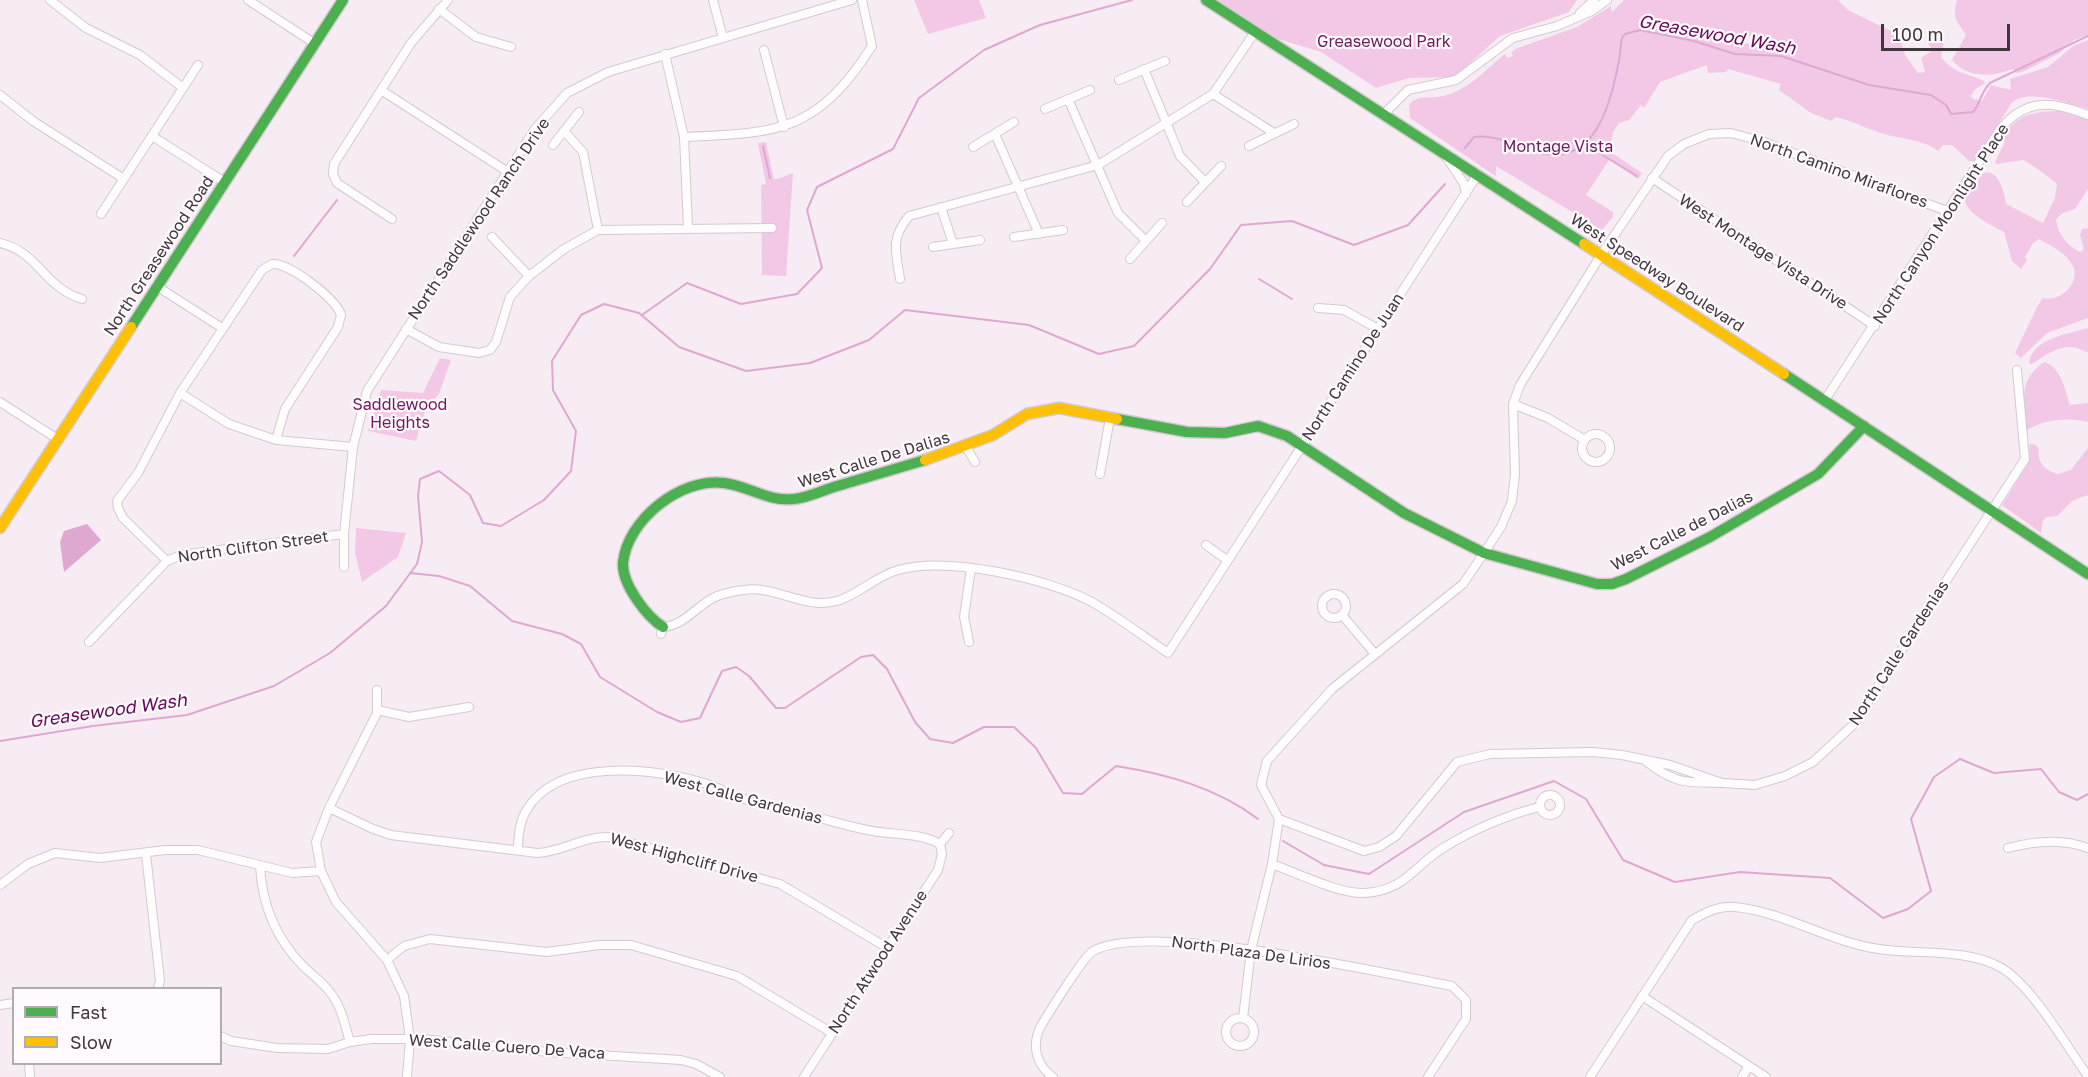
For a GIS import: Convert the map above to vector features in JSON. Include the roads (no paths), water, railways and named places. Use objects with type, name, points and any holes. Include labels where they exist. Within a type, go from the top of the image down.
[{"type":"street","points":[[50,0],[86,28],[140,55],[183,88]]},
{"type":"street","points":[[248,0],[314,43]]},
{"type":"street","name":"North Greasewood Road","points":[[0,528],[226,183],[342,0]]},
{"type":"street","points":[[392,219],[341,186],[330,175],[336,160],[411,44],[448,0]]},
{"type":"street","points":[[713,0],[723,38]]},
{"type":"street","name":"North Saddlewood Ranch Drive","points":[[344,567],[344,534],[352,447],[367,391],[535,129],[567,93],[608,72],[852,0]]},
{"type":"street","points":[[684,137],[745,135],[784,127],[813,114],[850,80],[874,46],[862,0]]},
{"type":"street","name":"West Speedway Boulevard","points":[[1206,0],[1478,174],[2088,574]]},
{"type":"street","points":[[1571,20],[1594,0]]},
{"type":"street","points":[[1383,115],[1408,90],[1456,81],[1513,38],[1571,20],[1592,11],[1607,0]]},
{"type":"street","points":[[439,9],[476,37],[511,47]]},
{"type":"street","points":[[900,279],[895,239],[898,230],[909,216],[1098,165],[1213,94],[1255,32]]},
{"type":"street","points":[[764,50],[784,127]]},
{"type":"street","points":[[665,54],[684,137],[688,227]]},
{"type":"street","points":[[1119,80],[1166,61]]},
{"type":"street","points":[[101,214],[198,65]]},
{"type":"street","points":[[1144,69],[1180,156],[1205,182]]},
{"type":"street","points":[[381,90],[508,172]]},
{"type":"street","points":[[1045,109],[1090,90]]},
{"type":"street","points":[[1213,94],[1274,134]]},
{"type":"street","points":[[0,95],[33,120],[124,179]]},
{"type":"street","points":[[1068,99],[1118,213],[1146,241]]},
{"type":"street","name":"North Canyon Moonlight Place","points":[[1825,400],[2001,128],[2014,113],[2032,105],[2067,107],[2088,115]]},
{"type":"street","points":[[553,145],[579,112]]},
{"type":"street","points":[[973,147],[1014,122]]},
{"type":"street","points":[[1249,146],[1294,124]]},
{"type":"street","points":[[564,131],[583,152],[598,230]]},
{"type":"street","name":"North Camino Miraflores","points":[[1279,819],[1261,785],[1267,761],[1332,689],[1463,584],[1501,527],[1512,501],[1515,474],[1513,404],[1520,385],[1601,255],[1668,156],[1684,144],[1709,134],[1731,133],[1764,142],[1947,211]]},
{"type":"street","points":[[995,134],[1039,234]]},
{"type":"street","points":[[152,136],[226,183]]},
{"type":"street","points":[[1443,152],[1464,184],[1466,194]]},
{"type":"street","points":[[1186,201],[1221,166]]},
{"type":"street","name":"North Camino De Juan","points":[[971,568],[1057,586],[1092,603],[1168,653],[1478,174]]},
{"type":"street","name":"West Montage Vista Drive","points":[[1652,178],[1875,326]]},
{"type":"street","points":[[941,207],[953,244]]},
{"type":"street","points":[[1130,258],[1162,223]]},
{"type":"street","points":[[406,329],[439,347],[491,354],[510,297],[529,276],[564,249],[598,230],[688,227],[772,228]]},
{"type":"street","points":[[1014,237],[1063,230]]},
{"type":"street","points":[[492,237],[529,276]]},
{"type":"street","points":[[933,247],[980,240]]},
{"type":"street","points":[[0,243],[31,259],[65,294],[82,299]]},
{"type":"street","points":[[167,561],[123,518],[115,506],[120,494],[138,473],[180,393],[222,328],[262,270],[273,262],[287,266],[333,302],[344,314],[285,409],[276,440]]},
{"type":"street","points":[[158,287],[222,328]]},
{"type":"street","points":[[1318,308],[1344,310],[1378,329]]},
{"type":"street","name":"North Calle Gardenias","points":[[1722,783],[1755,784],[1785,776],[1814,762],[1853,725],[2025,459],[2017,370]]},
{"type":"street","points":[[180,393],[229,424],[276,440],[352,447]]},
{"type":"street","points":[[0,402],[57,438]]},
{"type":"street","points":[[1513,404],[1548,418],[1585,440]]},
{"type":"street","name":"West Calle De Dalias","points":[[662,630],[630,587],[623,569],[625,549],[632,531],[658,506],[690,489],[714,482],[742,487],[774,499],[796,499],[966,447],[993,435],[1027,414],[1059,408],[1203,433],[1225,433],[1258,426],[1287,436],[1302,445]]},
{"type":"street","points":[[1100,474],[1110,418]]},
{"type":"street","name":"West Calle de Dalias","points":[[1302,445],[1404,513],[1484,553],[1597,584],[1626,579],[1710,537],[1818,474],[1864,426]]},
{"type":"street","name":"West Calle De Dalias","points":[[966,447],[975,462]]},
{"type":"street","name":"North Clifton Street","points":[[89,642],[167,561],[181,555],[344,534]]},
{"type":"street","points":[[1206,544],[1227,560]]},
{"type":"street","points":[[662,630],[679,623],[714,598],[745,589],[773,592],[807,603],[838,601],[897,570],[931,564],[971,568],[964,617],[969,642]]},
{"type":"street","points":[[1342,615],[1375,654]]},
{"type":"street","points":[[377,690],[377,711],[329,808],[316,842],[321,871],[336,902],[387,960],[404,996],[410,1039],[407,1077]]},
{"type":"street","points":[[377,711],[409,717],[469,707]]},
{"type":"street","points":[[1243,1018],[1251,950],[1272,864],[1279,819],[1364,851],[1379,847],[1396,836],[1457,762],[1490,754],[1593,752],[1622,755],[1670,765],[1722,783]]},
{"type":"street","points":[[1647,762],[1667,777],[1679,782],[1722,783]]},
{"type":"street","name":"West Calle Gardenias","points":[[518,850],[522,820],[535,798],[549,786],[572,776],[608,770],[638,771],[687,779],[741,798],[870,831],[923,837],[940,844]]},
{"type":"street","points":[[1272,864],[1335,889],[1364,893],[1391,887],[1413,875],[1439,850],[1500,817],[1539,807]]},
{"type":"street","name":"West Highcliff Drive","points":[[329,808],[391,835],[550,852],[597,837],[673,854],[780,884],[886,947]]},
{"type":"street","points":[[940,844],[949,833]]},
{"type":"street","points":[[2008,848],[2031,842],[2054,842],[2088,848]]},
{"type":"street","name":"North Atwood Avenue","points":[[804,1077],[886,947],[938,870],[942,854],[940,844]]},
{"type":"street","points":[[0,885],[28,864],[55,853],[100,858],[165,850],[198,850],[292,873],[321,871]]},
{"type":"street","points":[[146,854],[160,981],[158,987]]},
{"type":"street","points":[[260,866],[266,909],[276,932],[303,966],[333,995],[342,1014],[350,1042]]},
{"type":"street","points":[[1590,1077],[1692,920],[1712,909],[1733,907],[1778,917],[1847,942],[1878,949],[1966,957],[1999,966],[2018,979],[2088,1076]]},
{"type":"street","points":[[387,960],[404,946],[430,939],[547,952],[599,945],[631,945],[751,981],[832,1033]]},
{"type":"street","name":"North Plaza De Lirios","points":[[1053,1077],[1042,1070],[1035,1050],[1040,1028],[1090,952],[1108,944],[1154,940],[1251,950],[1452,986],[1466,1000],[1466,1020],[1428,1077]]},
{"type":"street","points":[[1642,996],[1766,1077]]},
{"type":"street","name":"West Calle Cuero De Vaca","points":[[222,1037],[231,1041],[277,1048],[328,1049],[350,1042],[410,1039],[681,1060],[696,1064],[720,1077]]},
{"type":"street","points":[[1742,1077],[1749,1066]]},
{"type":"waterway","points":[[642,315],[687,283],[741,304],[797,294],[822,268],[807,210],[817,187],[893,149],[919,98],[984,50],[1040,25],[1132,0]]},
{"type":"waterway","name":"Greasewood Wash","points":[[1465,148],[1474,137],[1490,137],[1536,152],[1556,155],[1573,151],[1586,142],[1604,114],[1611,96],[1622,38],[1625,34],[1640,30],[1694,41],[1735,54],[1781,56],[1869,85],[1931,95],[1946,105],[1951,114],[1973,112],[1990,83],[2088,36]]},
{"type":"waterway","points":[[1586,145],[1637,176]]},
{"type":"waterway","points":[[763,146],[770,178]]},
{"type":"waterway","name":"Greasewood Wash","points":[[0,741],[93,726],[187,715],[274,686],[330,653],[386,606],[417,564],[422,542],[418,496],[420,479],[439,471],[470,495],[483,523],[501,526],[544,500],[571,471],[576,431],[553,390],[552,361],[581,315],[604,304],[639,313],[679,347],[746,371],[810,363],[869,340],[905,310],[1029,325],[1099,354],[1134,346],[1210,269],[1241,225],[1292,221],[1354,245],[1408,225],[1445,184]]},
{"type":"waterway","points":[[294,256],[337,200]]},
{"type":"waterway","points":[[1259,279],[1292,299]]},
{"type":"waterway","points":[[410,573],[439,576],[470,586],[512,621],[562,634],[581,644],[600,677],[657,712],[681,722],[700,718],[722,671],[736,667],[749,676],[776,708],[785,708],[861,657],[873,655],[887,669],[915,722],[930,739],[953,743],[984,727],[1014,727],[1036,748],[1063,793],[1082,794],[1116,766],[1154,773],[1191,784],[1226,799],[1258,819]]},
{"type":"waterway","points":[[1283,841],[1324,865],[1369,874],[1464,812],[1554,781],[1586,799],[1623,860],[1675,882],[1740,872],[1830,878],[1883,918],[1908,909],[1931,891],[1911,819],[1934,777],[1960,759],[1994,773],[2041,769],[2059,792],[2077,800],[2088,794]]},
{"type":"park label","name":"Greasewood Park","points":[[1384,42]]},
{"type":"park label","name":"Montage Vista","points":[[1558,147]]},
{"type":"park label","name":"Saddlewood Heights","points":[[400,414]]}]
